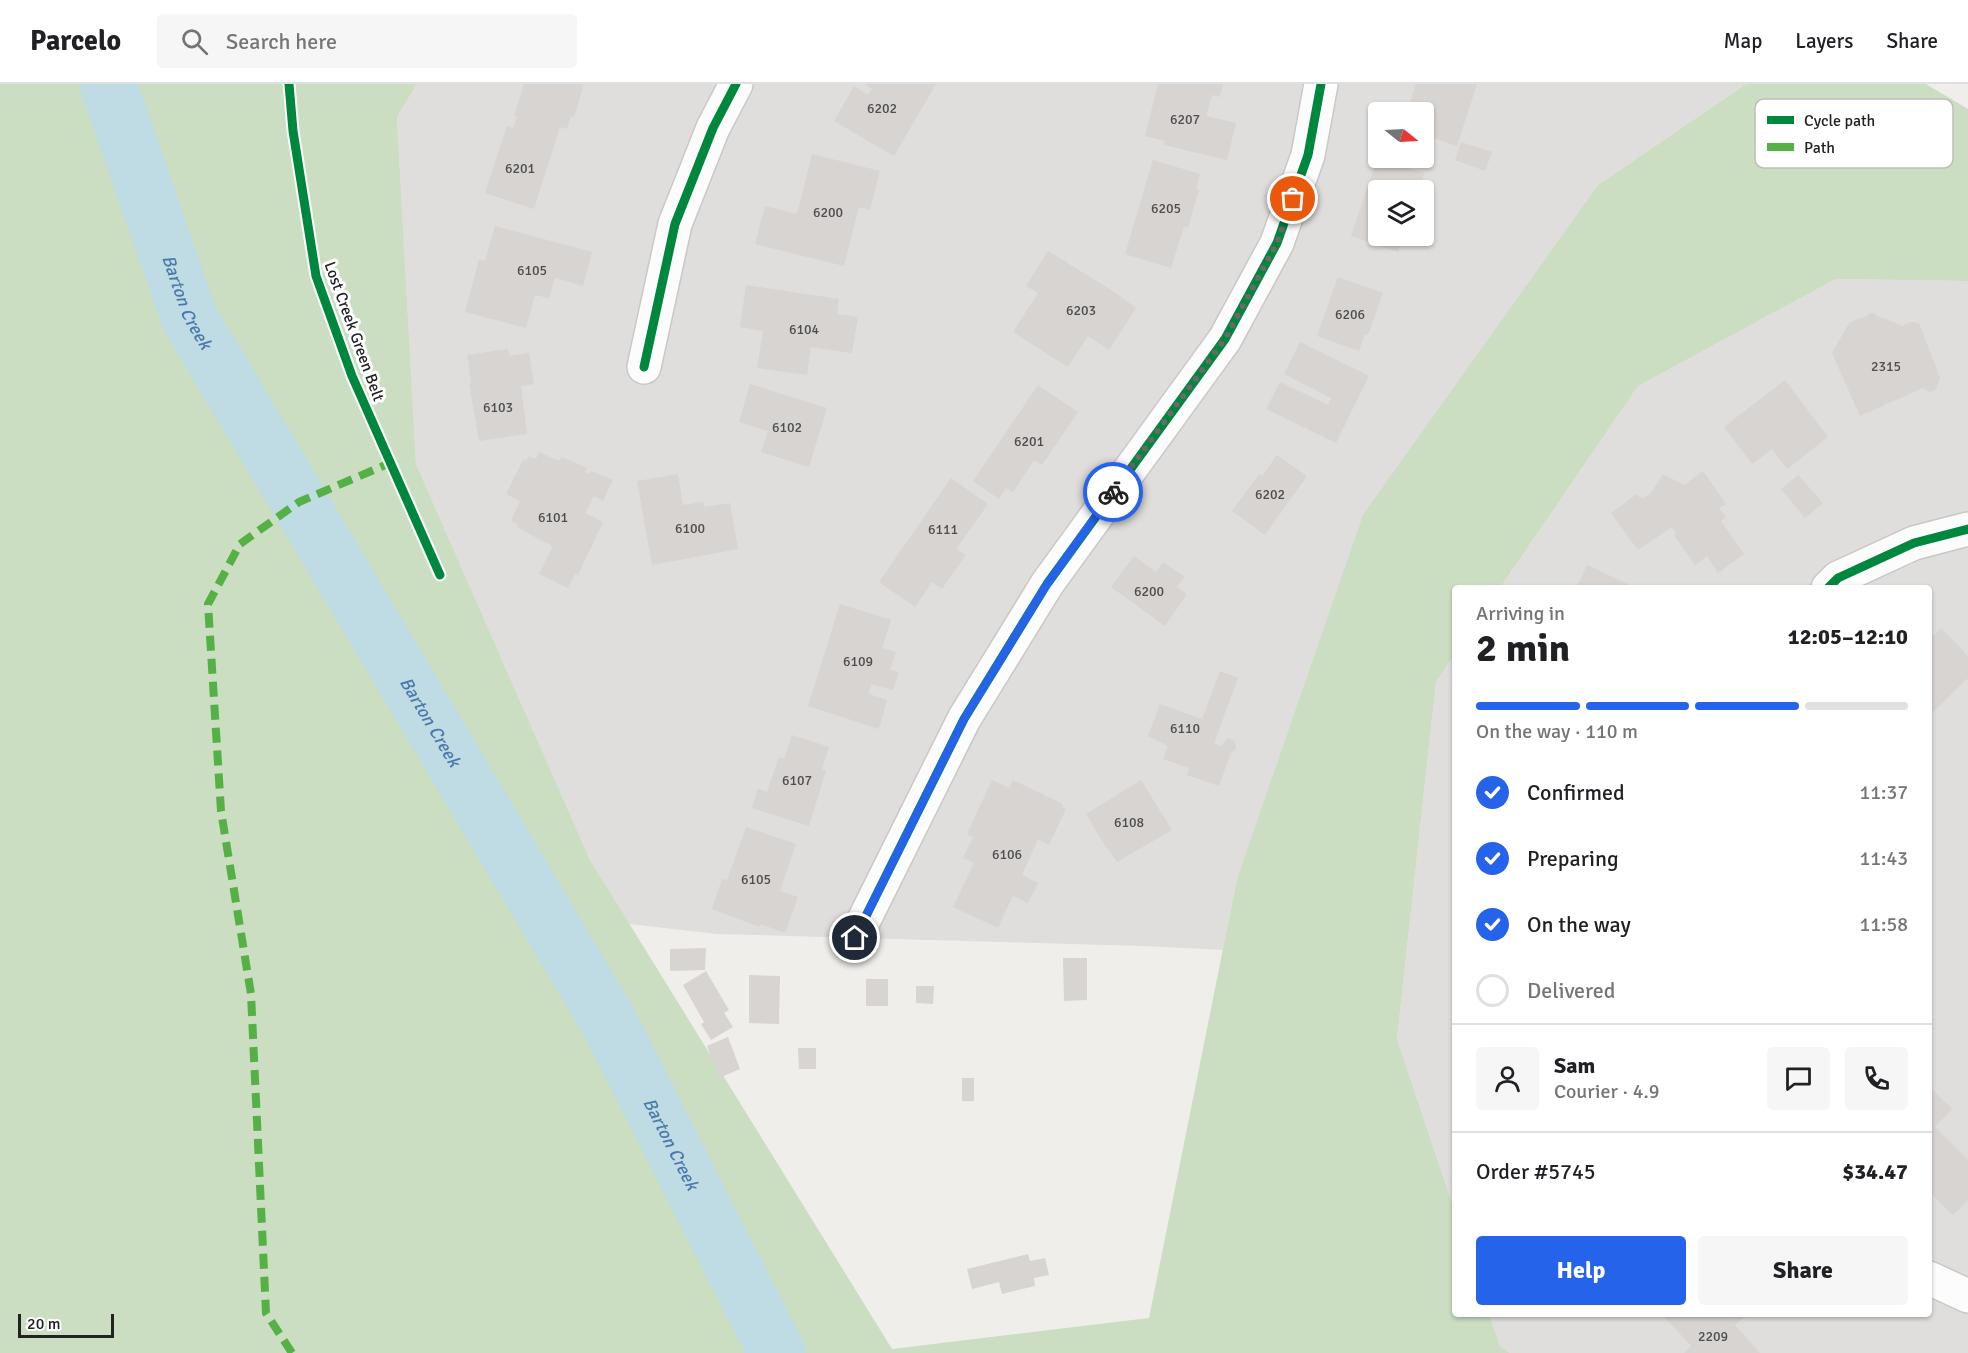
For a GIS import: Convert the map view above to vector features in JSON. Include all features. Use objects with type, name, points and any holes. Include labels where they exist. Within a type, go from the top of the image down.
[{"type":"street","points":[[644,367],[675,224],[713,128],[736,84]]},
{"type":"street","points":[[855,938],[964,719],[1047,584],[1225,339],[1277,243],[1308,155],[1321,84]]},
{"type":"street","points":[[1831,585],[1838,578],[1914,543],[1968,529]]},
{"type":"street","points":[[1932,1279],[1968,1296]]},
{"type":"shaded area","points":[[417,84],[1746,84],[1598,185],[1237,878],[1223,950],[717,934],[629,924],[590,860],[416,464],[397,117]]},
{"type":"shaded area","points":[[1836,279],[1968,281],[1968,1353],[1510,1353],[1500,1346],[1490,1317],[1932,1317],[1932,585],[1502,585],[1638,386]]},
{"type":"shaded area","points":[[1452,658],[1452,1203],[1397,1039],[1436,682]]},
{"type":"green space","points":[[0,84],[417,84],[397,117],[416,464],[590,860],[892,1349],[1149,1318],[1237,879],[1363,515],[1598,185],[1746,84],[1926,84],[1951,99],[1755,99],[1755,168],[1953,168],[1953,100],[1968,109],[1968,281],[1836,279],[1638,386],[1502,585],[1452,585],[1452,658],[1436,682],[1397,1039],[1452,1203],[1452,1317],[1490,1317],[1500,1346],[1510,1353],[0,1353]]},
{"type":"building","points":[[524,84],[584,84],[574,117],[571,116],[567,129],[560,127],[534,209],[485,193],[507,126],[513,128],[517,117],[514,116]]},
{"type":"building","points":[[864,84],[936,84],[894,156],[834,121],[854,86],[868,95],[872,89]]},
{"type":"building","points":[[1158,84],[1223,84],[1220,97],[1212,95],[1206,116],[1236,123],[1227,160],[1164,145],[1165,141],[1145,136]]},
{"type":"building","points":[[1416,84],[1477,84],[1457,146],[1434,138],[1434,102],[1410,102]]},
{"type":"building","points":[[1461,142],[1492,152],[1485,171],[1455,160]]},
{"type":"building","points":[[812,154],[880,171],[870,210],[859,207],[844,266],[755,244],[765,206],[797,214]]},
{"type":"building","points":[[1153,160],[1200,174],[1196,189],[1199,190],[1188,227],[1184,226],[1171,268],[1125,254]]},
{"type":"building","points":[[1374,168],[1410,168],[1424,173],[1422,180],[1370,180]]},
{"type":"building","points":[[1368,186],[1368,242],[1351,236]]},
{"type":"building","points":[[495,226],[592,252],[583,286],[555,278],[549,298],[535,295],[526,328],[465,312],[479,260],[485,261]]},
{"type":"building","points":[[1380,246],[1400,246],[1398,252]]},
{"type":"building","points":[[1048,251],[1136,308],[1109,350],[1088,336],[1068,367],[1013,332],[1038,293],[1026,286]]},
{"type":"building","points":[[1338,277],[1383,293],[1368,335],[1365,334],[1359,351],[1317,336]]},
{"type":"building","points":[[746,285],[839,299],[837,314],[858,317],[852,353],[811,347],[807,375],[757,368],[763,331],[740,327]]},
{"type":"building","points":[[1872,313],[1902,326],[1911,322],[1919,323],[1940,378],[1936,389],[1930,392],[1923,388],[1860,416],[1832,353],[1849,323]]},
{"type":"building","points":[[1300,342],[1369,376],[1336,443],[1266,409],[1280,382],[1328,405],[1331,398],[1284,374]]},
{"type":"building","points":[[508,349],[509,356],[529,353],[534,384],[521,386],[527,434],[479,441],[469,383],[471,384],[467,355]]},
{"type":"building","points":[[1785,380],[1828,437],[1787,469],[1772,449],[1752,464],[1724,427]]},
{"type":"building","points":[[750,384],[827,408],[809,467],[761,452],[768,431],[739,422]]},
{"type":"building","points":[[1038,385],[1078,412],[1042,465],[1034,460],[1013,492],[1006,488],[999,499],[973,481]]},
{"type":"building","points":[[539,452],[559,461],[562,457],[587,468],[585,472],[590,474],[591,471],[613,480],[603,501],[594,496],[585,513],[603,522],[578,575],[575,574],[568,588],[539,574],[553,546],[517,527],[518,524],[511,521],[520,501],[506,494],[523,460],[526,461],[529,456],[536,459]]},
{"type":"building","points":[[1277,455],[1307,476],[1265,535],[1232,511],[1259,474],[1262,476]]},
{"type":"building","points":[[1703,471],[1726,504],[1719,508],[1726,517],[1721,521],[1744,554],[1718,573],[1707,556],[1695,565],[1674,535],[1676,533],[1672,527],[1638,550],[1611,513],[1637,494],[1642,499],[1651,493],[1663,474],[1684,485]]},
{"type":"building","points":[[678,474],[683,505],[703,502],[704,507],[730,503],[738,549],[652,565],[637,481]]},
{"type":"building","points":[[1798,475],[1823,503],[1805,518],[1781,489]]},
{"type":"building","points":[[951,478],[988,504],[956,549],[966,555],[942,589],[932,582],[915,607],[879,582]]},
{"type":"building","points":[[1134,556],[1156,572],[1163,562],[1185,577],[1177,587],[1187,594],[1165,626],[1111,587]]},
{"type":"building","points":[[1587,565],[1630,585],[1577,585]]},
{"type":"building","points":[[840,604],[891,620],[882,648],[896,652],[890,670],[899,672],[893,690],[871,684],[869,694],[887,700],[879,729],[808,706]]},
{"type":"building","points":[[1941,628],[1968,656],[1968,678],[1932,713],[1932,636]]},
{"type":"building","points":[[1220,671],[1238,678],[1214,743],[1221,746],[1228,738],[1235,741],[1236,749],[1231,753],[1219,786],[1187,775],[1189,768],[1163,759],[1168,746],[1148,736],[1160,704],[1202,719]]},
{"type":"building","points":[[792,735],[829,747],[822,769],[826,771],[809,826],[752,808],[758,789],[767,792],[779,757],[784,759]]},
{"type":"building","points":[[992,780],[1009,788],[1013,780],[1063,804],[1062,807],[1066,809],[1049,845],[1038,839],[1022,875],[1038,883],[1028,903],[1013,896],[998,928],[953,907],[974,863],[963,858],[973,837],[967,834]]},
{"type":"building","points":[[1141,780],[1172,830],[1117,862],[1086,814]]},
{"type":"building","points":[[746,827],[796,844],[780,891],[798,897],[785,933],[761,924],[760,927],[712,909],[722,879],[727,880]]},
{"type":"building","points":[[706,948],[705,970],[670,971],[670,949]]},
{"type":"building","points":[[1063,958],[1087,958],[1087,1000],[1064,1001]]},
{"type":"building","points":[[706,971],[729,1010],[724,1013],[733,1027],[711,1040],[701,1024],[704,1022],[683,985]]},
{"type":"building","points":[[749,975],[780,976],[779,1024],[749,1023]]},
{"type":"building","points":[[866,979],[888,979],[888,1006],[866,1006]]},
{"type":"building","points":[[916,986],[934,986],[933,1004],[916,1003]]},
{"type":"building","points":[[728,1037],[740,1069],[719,1078],[707,1046]]},
{"type":"building","points":[[798,1048],[816,1048],[816,1069],[799,1069]]},
{"type":"building","points":[[962,1078],[974,1078],[974,1101],[962,1101]]},
{"type":"building","points":[[1932,1089],[1952,1109],[1935,1127],[1968,1160],[1968,1200],[1953,1215],[1932,1195]]},
{"type":"building","points":[[1028,1254],[1030,1261],[1045,1258],[1049,1275],[1034,1278],[1035,1286],[1002,1294],[999,1282],[972,1289],[967,1269]]},
{"type":"building","points":[[1665,1317],[1744,1317],[1735,1325],[1760,1353],[1684,1353],[1691,1346]]},
{"type":"waterway","name":"Barton Creek","points":[[108,84],[189,317],[609,1022],[777,1353]]},
{"type":"marked path","points":[[292,1353],[266,1313],[251,994],[221,811],[208,604],[240,544],[299,502],[390,463]]},
{"type":"cycle path","name":"Lost Creek Green Belt","points":[[289,84],[293,131],[316,276],[352,376],[440,575]]},
{"type":"cycle path","points":[[644,367],[675,224],[713,128],[736,84]]},
{"type":"cycle path","points":[[855,938],[964,719],[1047,584],[1225,339],[1277,243],[1308,155],[1321,84]]},
{"type":"cycle path","points":[[1831,585],[1838,578],[1914,543],[1968,529]]},
{"type":"way so far","points":[[1113,492],[1225,339],[1277,243],[1293,199]]},
{"type":"route","points":[[855,938],[964,719],[1047,584],[1113,492]]}]
